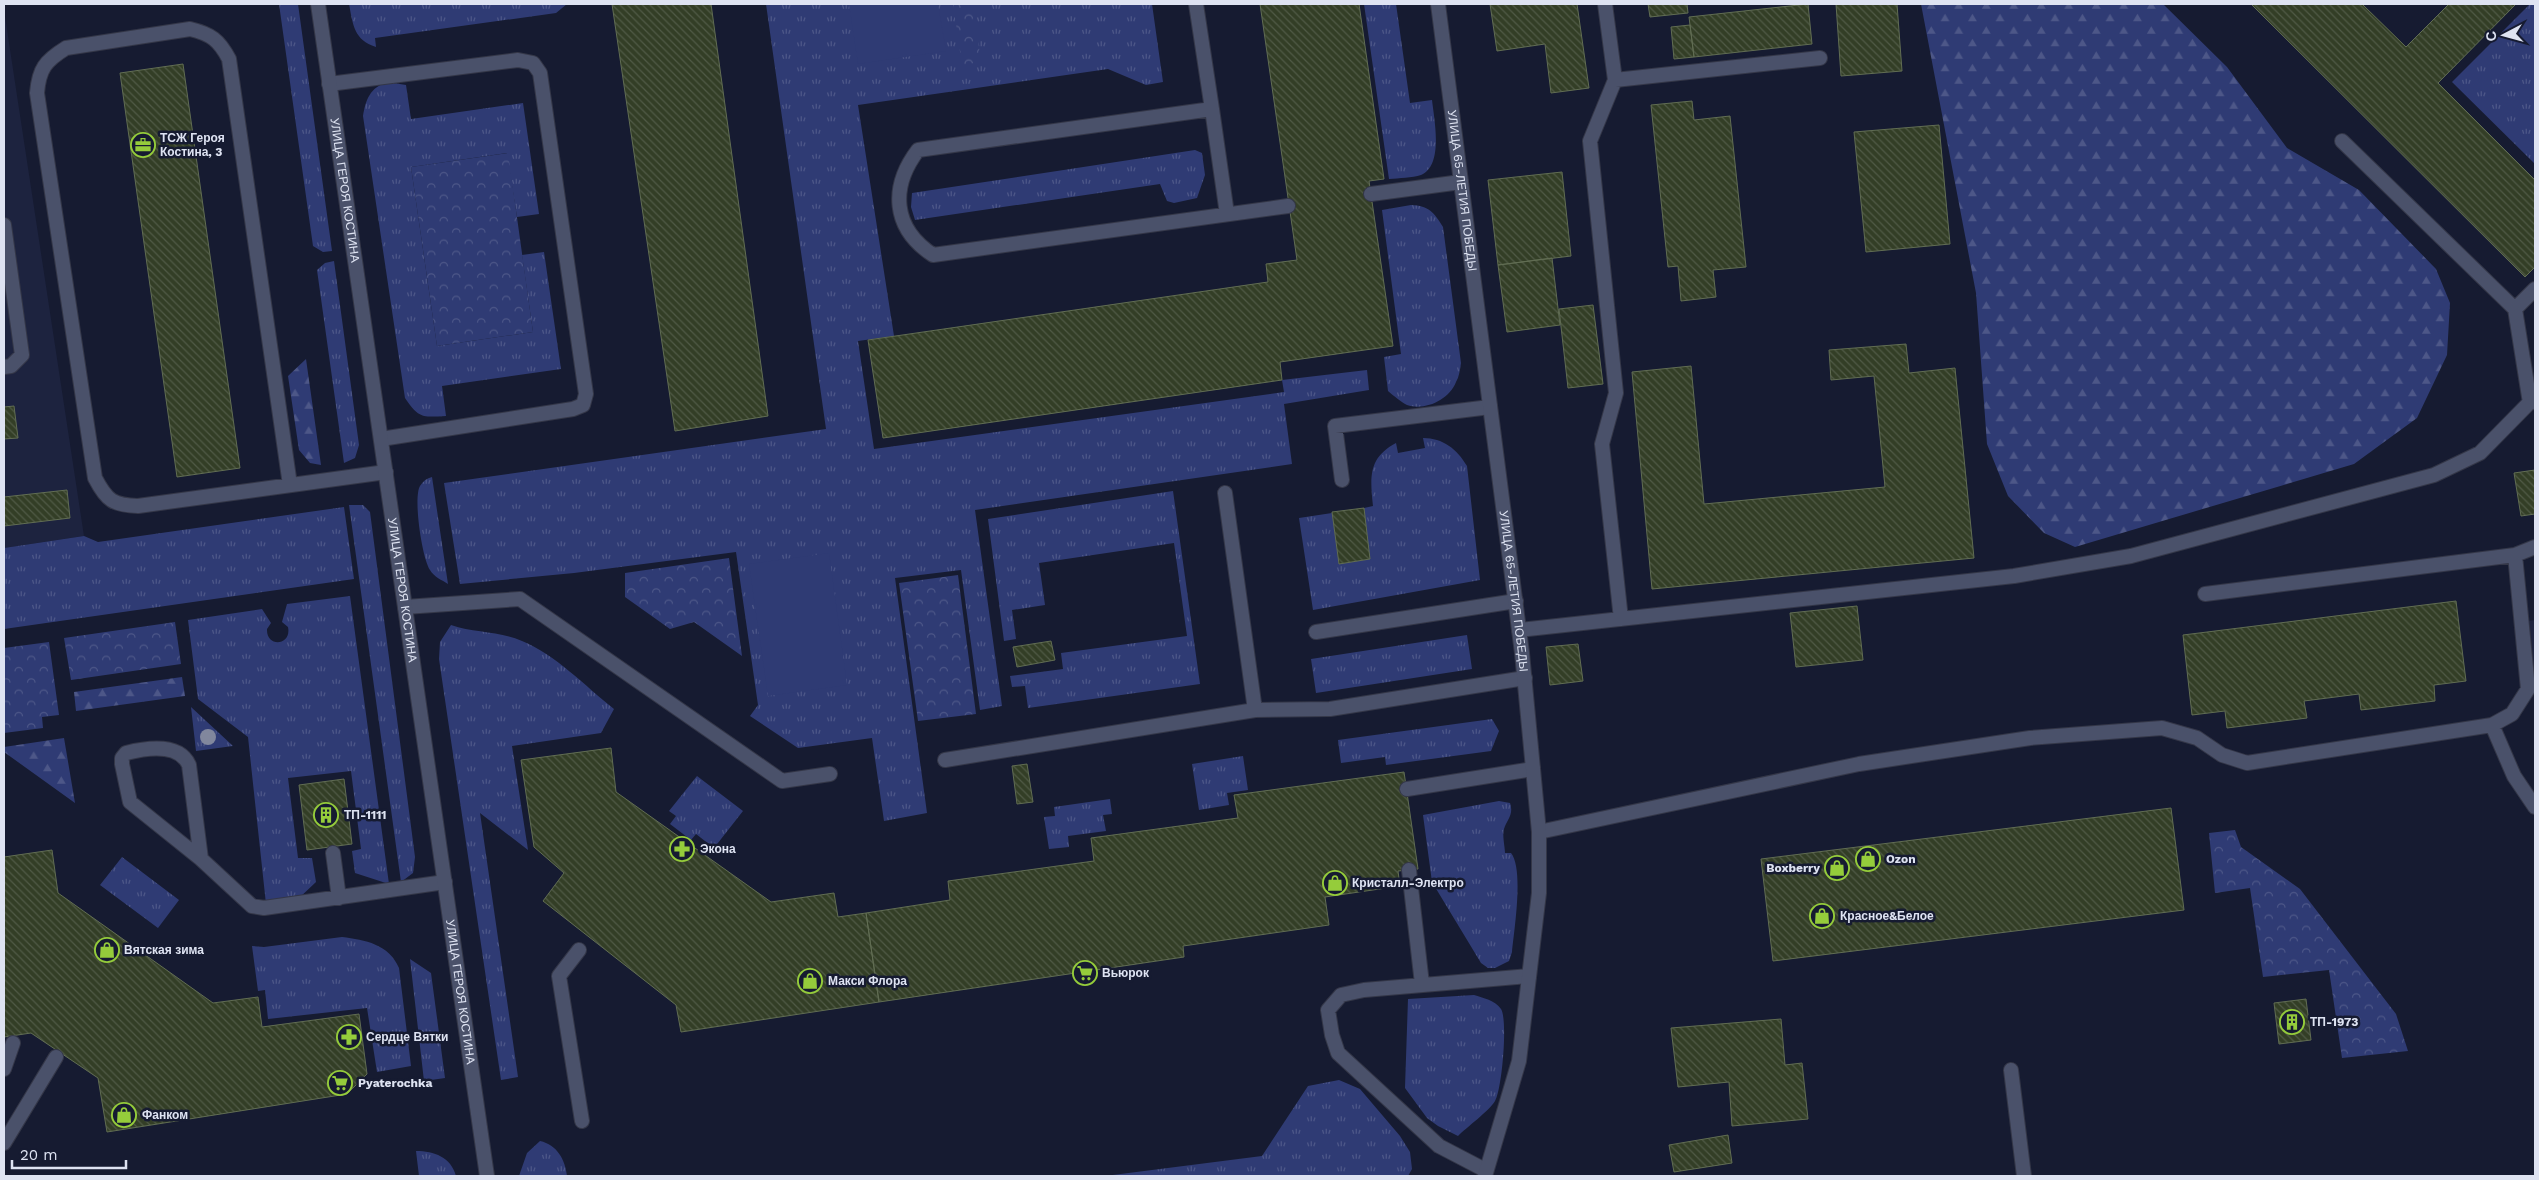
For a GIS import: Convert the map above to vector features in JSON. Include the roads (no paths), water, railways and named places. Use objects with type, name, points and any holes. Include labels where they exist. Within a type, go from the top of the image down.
[{"type":"street","name":"УЛИЦА ГЕРОЯ КОСТИНА","points":[[318,4],[487,1176]]},
{"type":"street","points":[[1196,4],[1227,214]]},
{"type":"street","name":"УЛИЦА 65-ЛЕТИЯ ПОБЕДЫ","points":[[1438,4],[1516,601],[1539,832],[1539,893],[1518,1061],[1495,1145],[1481,1174]]},
{"type":"street","points":[[1605,4],[1615,80],[1590,142],[1616,393],[1602,444],[1621,619]]},
{"type":"street","points":[[290,485],[229,59],[221,43],[208,33],[190,29],[66,48],[52,57],[39,73],[37,93],[95,478],[104,495],[118,505],[138,506],[386,472]]},
{"type":"street","points":[[1615,80],[1820,58]]},
{"type":"street","points":[[329,84],[518,60],[533,63],[540,73],[586,394],[583,405],[573,409],[381,439]]},
{"type":"street","points":[[1212,109],[918,150],[906,166],[900,187],[899,209],[908,231],[921,247],[933,255],[1288,206]]},
{"type":"street","points":[[1519,630],[2014,576],[2131,556],[2434,475],[2480,453],[2532,400],[2515,309],[2342,141]]},
{"type":"street","points":[[1371,194],[1461,182]]},
{"type":"street","points":[[4,225],[22,356],[11,366],[4,367]]},
{"type":"street","points":[[2515,309],[2535,288]]},
{"type":"street","points":[[1342,480],[1335,426],[1490,407]]},
{"type":"street","points":[[1225,493],[1255,710]]},
{"type":"street","points":[[2205,594],[2515,555],[2535,547]]},
{"type":"street","points":[[2515,555],[2528,689],[2535,702]]},
{"type":"street","points":[[406,607],[520,598],[782,781],[830,774]]},
{"type":"street","points":[[1316,632],[1516,601]]},
{"type":"street","points":[[945,760],[1255,710],[1330,709],[1525,678]]},
{"type":"street","points":[[1539,832],[1859,764],[2030,738],[2162,728],[2197,738],[2222,755],[2247,763],[2492,725],[2512,714],[2528,689]]},
{"type":"street","points":[[2492,725],[2514,776],[2535,807]]},
{"type":"street","points":[[201,859],[189,766],[186,758],[179,752],[169,749],[126,753],[122,758],[122,764],[130,802],[201,859],[252,906],[264,908],[445,882]]},
{"type":"street","points":[[1407,789],[1533,769]]},
{"type":"street","points":[[333,853],[339,898]]},
{"type":"street","points":[[1410,870],[1422,984]]},
{"type":"street","points":[[578,950],[559,976],[582,1121]]},
{"type":"street","points":[[1481,1174],[1439,1146],[1338,1053],[1332,1035],[1328,1010],[1341,995],[1364,990],[1529,976]]},
{"type":"street","points":[[4,1068],[13,1043]]},
{"type":"street","points":[[4,1143],[56,1056]]},
{"type":"street","points":[[2011,1070],[2024,1176]]},
{"type":"place","name":"ТСЖ Героя Костина, 3","points":[[143,145]]},
{"type":"place","name":"ТП-1111","points":[[326,815]]},
{"type":"place","name":"Экона","points":[[682,849]]},
{"type":"place","name":"Ozon","points":[[1868,859]]},
{"type":"place","name":"Boxberry","points":[[1837,868]]},
{"type":"place","name":"Кристалл-Электро","points":[[1335,883]]},
{"type":"place","name":"Красное&Белое","points":[[1822,916]]},
{"type":"place","name":"Вятская зима","points":[[107,950]]},
{"type":"place","name":"Вьюрок","points":[[1085,973]]},
{"type":"place","name":"Макси Флора","points":[[810,981]]},
{"type":"place","name":"ТП-1973","points":[[2292,1022]]},
{"type":"place","name":"Сердце Вятки","points":[[349,1037]]},
{"type":"place","name":"Pyaterochka","points":[[340,1083]]},
{"type":"place","name":"Фанком","points":[[124,1115]]}]
